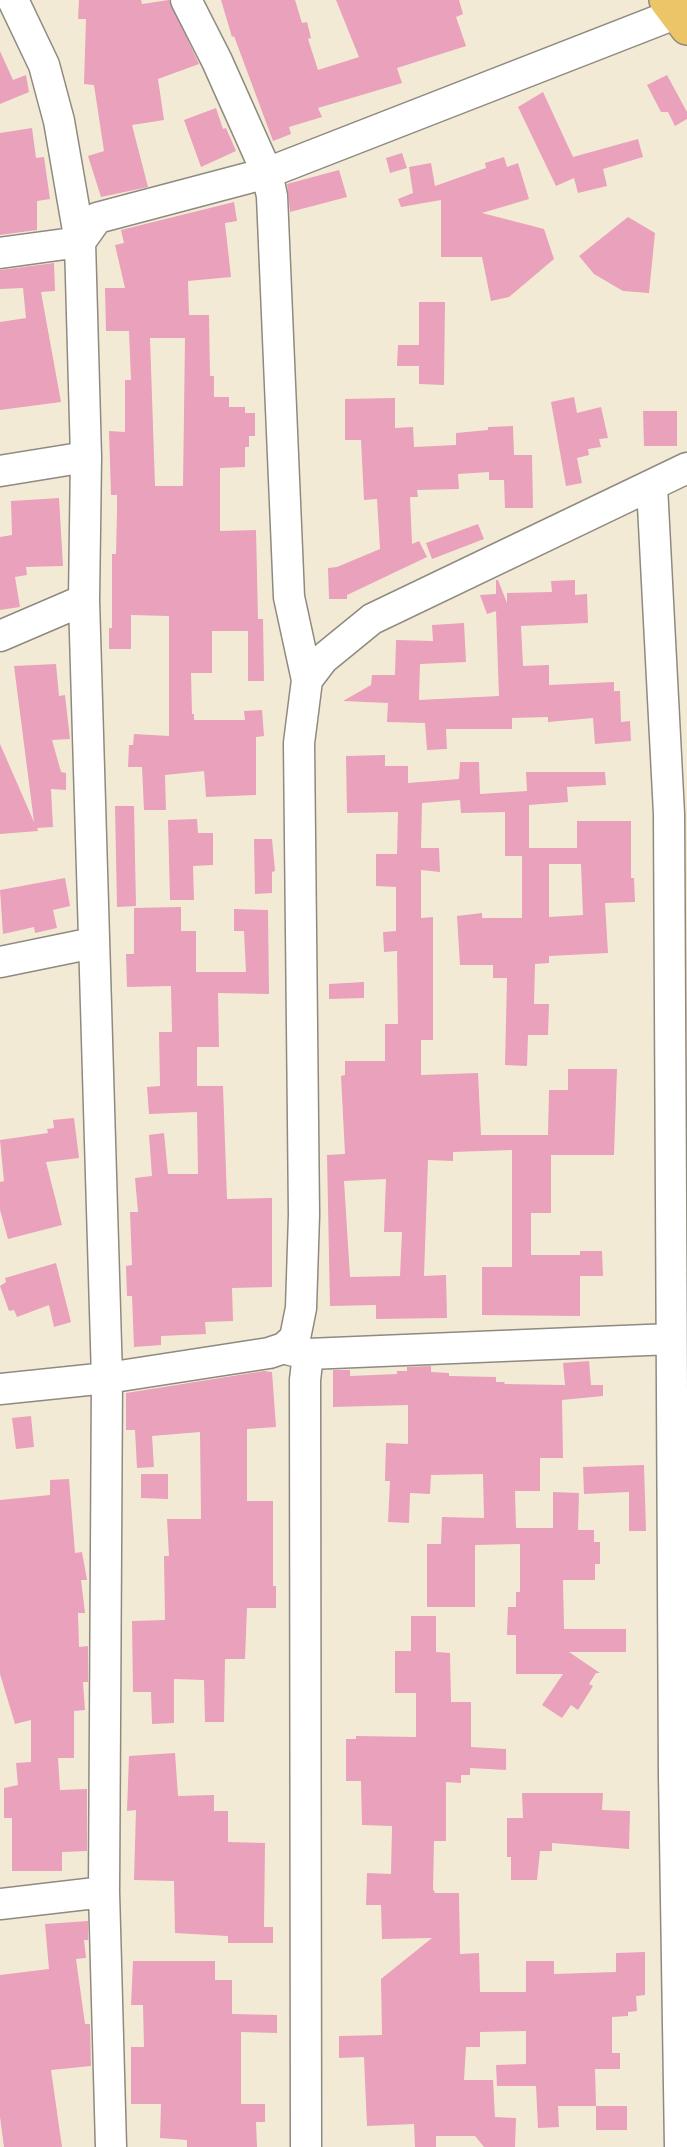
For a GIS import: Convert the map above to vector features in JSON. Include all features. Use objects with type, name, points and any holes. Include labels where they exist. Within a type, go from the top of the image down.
[{"type":"street","points":[[13,0],[44,65],[59,121],[80,242],[86,457],[84,600],[107,1378],[104,1892],[111,2147]]},
{"type":"street","points":[[186,0],[217,61],[267,173],[272,196],[289,597],[307,680],[299,743],[304,1215],[301,1308],[295,1338],[296,1351],[305,1380],[306,2147]]},
{"type":"street","points":[[0,253],[80,242],[97,218],[267,173],[676,14]]},
{"type":"street","points":[[0,471],[86,457]]},
{"type":"street","points":[[307,680],[323,659],[372,619],[687,468]]},
{"type":"street","points":[[652,486],[669,814],[679,1165],[671,1339],[680,1776],[680,2147]]},
{"type":"street","points":[[0,636],[84,600]]},
{"type":"street","points":[[0,962],[93,943]]},
{"type":"street","points":[[0,1389],[107,1378],[269,1353],[671,1339]]},
{"type":"street","points":[[0,1904],[104,1892]]},
{"type":"building","points":[[79,0],[141,0],[142,4],[169,0],[199,64],[158,79],[164,120],[132,125],[148,187],[101,197],[88,156],[104,151],[94,85],[84,84],[86,19],[78,19]]},
{"type":"building","points":[[221,0],[295,0],[302,23],[307,22],[311,38],[308,39],[318,70],[359,57],[336,0],[459,0],[463,14],[456,17],[466,46],[397,68],[402,83],[318,108],[322,117],[289,127],[291,134],[273,141],[234,36],[232,37]]},
{"type":"building","points":[[0,51],[13,80],[26,75],[29,92],[0,104]]},
{"type":"building","points":[[667,75],[687,112],[687,119],[675,126],[668,112],[661,112],[647,85]]},
{"type":"building","points":[[543,92],[573,157],[638,139],[643,157],[603,169],[607,186],[578,193],[574,178],[556,186],[518,107]]},
{"type":"building","points":[[216,108],[223,129],[226,128],[236,151],[201,167],[184,120]]},
{"type":"building","points":[[32,128],[36,158],[44,157],[50,199],[37,201],[37,230],[0,235],[0,133]]},
{"type":"building","points":[[402,153],[407,168],[390,173],[386,158]]},
{"type":"building","points":[[504,157],[507,167],[518,163],[529,199],[482,213],[544,229],[554,259],[509,297],[491,301],[482,257],[441,257],[441,200],[401,207],[398,199],[413,193],[409,167],[431,163],[435,186],[486,168],[485,163]]},
{"type":"building","points":[[339,170],[347,197],[290,212],[287,184]]},
{"type":"building","points":[[234,202],[237,221],[225,223],[231,277],[188,281],[189,315],[209,315],[210,376],[214,376],[214,397],[229,397],[229,407],[245,407],[245,413],[255,413],[255,436],[249,436],[249,447],[245,447],[245,467],[220,468],[220,531],[256,530],[258,619],[263,619],[264,681],[248,681],[248,631],[212,631],[212,673],[191,673],[194,720],[245,720],[244,711],[262,710],[264,736],[256,737],[256,795],[206,797],[204,771],[165,775],[166,810],[144,810],[142,767],[128,767],[129,745],[133,745],[134,734],[169,736],[169,616],[131,615],[131,649],[109,649],[109,628],[112,628],[112,554],[116,554],[117,495],[111,495],[109,431],[125,432],[125,380],[131,380],[129,331],[106,331],[105,288],[125,288],[115,245],[124,243],[121,230]],"holes":[[[150,338],[185,338],[183,486],[155,486]]]},
{"type":"building","points":[[628,217],[655,233],[649,293],[623,291],[594,274],[579,256]]},
{"type":"building","points":[[54,263],[55,291],[41,292],[61,402],[0,410],[0,322],[26,318],[23,288],[0,289],[0,270]]},
{"type":"building","points":[[419,302],[445,302],[444,385],[419,384],[419,366],[397,366],[398,345],[419,345]]},
{"type":"building","points":[[574,397],[577,413],[601,407],[608,438],[599,439],[601,447],[588,449],[589,455],[577,458],[582,483],[566,486],[551,402]]},
{"type":"building","points":[[395,398],[395,428],[413,427],[414,447],[456,445],[456,433],[488,430],[488,427],[513,426],[514,455],[532,455],[533,508],[505,508],[504,480],[489,480],[489,472],[458,474],[459,489],[417,490],[418,497],[410,497],[412,544],[419,541],[427,557],[347,595],[347,599],[329,599],[328,568],[337,567],[380,549],[377,499],[364,500],[361,440],[345,440],[345,399]]},
{"type":"building","points":[[643,411],[677,411],[677,446],[644,446]]},
{"type":"building","points":[[59,498],[63,566],[26,567],[27,575],[15,577],[20,607],[0,610],[0,537],[12,535],[11,501]]},
{"type":"building","points":[[478,524],[484,539],[432,559],[426,543]]},
{"type":"building","points":[[496,580],[498,580],[507,603],[507,593],[552,592],[551,581],[575,580],[575,595],[587,594],[588,623],[521,626],[523,666],[549,665],[549,685],[614,682],[614,691],[620,691],[621,722],[630,721],[631,741],[595,744],[593,718],[548,722],[548,717],[512,718],[512,729],[446,729],[447,749],[427,750],[425,723],[387,722],[388,703],[343,701],[371,685],[372,675],[395,675],[396,640],[433,641],[432,625],[464,623],[466,662],[420,664],[419,700],[499,696],[496,611],[487,614],[480,595],[496,594]]},
{"type":"building","points":[[56,664],[59,696],[65,695],[70,739],[52,740],[61,772],[66,773],[66,790],[51,789],[53,827],[37,828],[38,831],[0,834],[0,744],[34,822],[14,666]]},
{"type":"building","points":[[385,755],[385,766],[408,766],[408,783],[459,779],[460,762],[479,762],[480,794],[527,791],[526,772],[605,772],[606,785],[567,787],[568,802],[529,805],[529,848],[577,848],[577,821],[631,821],[631,878],[634,878],[635,902],[605,903],[608,953],[549,956],[549,963],[535,964],[534,1004],[549,1004],[548,1035],[528,1035],[527,1066],[505,1065],[507,978],[493,978],[493,965],[460,965],[457,916],[482,913],[482,918],[522,918],[522,856],[505,856],[505,812],[461,813],[460,800],[422,803],[421,848],[439,848],[440,872],[421,870],[421,918],[433,917],[433,1040],[421,1040],[421,1075],[478,1073],[481,1135],[548,1135],[549,1090],[568,1090],[568,1069],[617,1069],[614,1155],[551,1155],[551,1213],[531,1213],[531,1255],[580,1255],[580,1251],[602,1251],[603,1276],[580,1276],[580,1316],[482,1315],[482,1267],[512,1267],[512,1150],[453,1152],[453,1161],[428,1160],[424,1276],[446,1275],[447,1318],[376,1319],[376,1305],[330,1306],[327,1155],[345,1154],[341,1076],[345,1075],[345,1061],[385,1061],[385,1024],[398,1024],[397,951],[384,952],[383,932],[396,931],[396,887],[376,886],[376,854],[397,854],[398,812],[347,813],[346,756]],"holes":[[[549,864],[581,864],[583,915],[549,917]],[[386,1179],[384,1232],[402,1232],[400,1276],[350,1277],[344,1181]]]},
{"type":"building","points":[[115,806],[134,806],[136,906],[117,907]]},
{"type":"building","points":[[197,819],[198,833],[213,833],[213,865],[193,866],[194,900],[170,900],[168,820]]},
{"type":"building","points":[[254,839],[272,839],[275,871],[272,872],[272,893],[255,894]]},
{"type":"building","points":[[65,878],[70,906],[53,910],[57,928],[35,933],[34,927],[3,934],[0,890]]},
{"type":"building","points":[[181,907],[181,931],[196,931],[196,972],[246,972],[244,931],[234,931],[234,909],[268,910],[269,994],[218,993],[219,1047],[197,1047],[197,1086],[223,1086],[227,1199],[272,1198],[272,1287],[232,1288],[233,1321],[205,1322],[206,1334],[161,1336],[161,1345],[134,1347],[132,1296],[127,1296],[126,1266],[132,1265],[130,1212],[138,1212],[135,1178],[152,1176],[149,1135],[164,1133],[168,1174],[198,1174],[197,1112],[149,1114],[147,1087],[160,1086],[159,1032],[172,1032],[171,986],[127,987],[126,954],[134,954],[134,908]]},
{"type":"building","points":[[364,982],[364,998],[329,999],[329,984]]},
{"type":"building","points":[[74,1118],[79,1158],[46,1162],[62,1225],[8,1239],[0,1210],[0,1182],[4,1181],[0,1140],[48,1133],[47,1129],[54,1128],[53,1120]]},
{"type":"building","points":[[56,1263],[71,1322],[54,1327],[49,1305],[17,1317],[14,1310],[9,1311],[0,1286],[6,1282],[5,1278]]},
{"type":"building","points":[[589,1361],[591,1385],[603,1385],[603,1396],[562,1400],[563,1458],[540,1458],[540,1491],[515,1491],[516,1528],[553,1528],[553,1492],[579,1493],[578,1530],[594,1530],[594,1542],[600,1542],[600,1564],[595,1564],[595,1580],[563,1580],[564,1629],[626,1629],[626,1652],[569,1652],[600,1673],[596,1673],[589,1684],[593,1686],[578,1710],[571,1705],[562,1718],[542,1705],[563,1674],[516,1674],[516,1635],[507,1635],[508,1607],[516,1607],[516,1592],[520,1592],[520,1544],[475,1545],[475,1607],[427,1607],[427,1544],[441,1544],[442,1517],[484,1518],[483,1474],[431,1475],[430,1494],[410,1493],[409,1523],[388,1522],[390,1481],[385,1481],[386,1443],[408,1444],[408,1405],[333,1407],[333,1370],[350,1370],[350,1376],[397,1374],[397,1371],[407,1371],[407,1367],[431,1366],[431,1372],[449,1373],[449,1376],[496,1377],[496,1382],[505,1382],[504,1384],[565,1385],[563,1363]]},
{"type":"building","points":[[264,1371],[272,1372],[276,1427],[247,1429],[247,1501],[273,1501],[273,1586],[276,1586],[276,1608],[247,1608],[245,1659],[225,1659],[224,1722],[205,1722],[204,1680],[174,1679],[174,1723],[152,1724],[151,1692],[133,1692],[132,1621],[165,1620],[164,1556],[169,1556],[167,1519],[201,1519],[200,1432],[152,1436],[154,1467],[137,1468],[135,1430],[126,1430],[126,1393]]},
{"type":"building","points":[[31,1416],[34,1447],[16,1449],[12,1418]]},
{"type":"building","points":[[644,1465],[646,1531],[629,1531],[629,1492],[584,1494],[583,1467]]},
{"type":"building","points":[[141,1474],[168,1474],[168,1499],[141,1498]]},
{"type":"building","points":[[69,1479],[75,1553],[82,1552],[87,1580],[81,1580],[85,1613],[78,1613],[79,1647],[88,1646],[88,1682],[83,1682],[85,1710],[74,1711],[74,1758],[58,1758],[60,1790],[87,1789],[87,1851],[62,1852],[62,1871],[12,1871],[12,1818],[4,1818],[4,1788],[18,1785],[16,1763],[31,1762],[31,1720],[15,1724],[0,1674],[0,1500],[50,1495],[50,1480]]},
{"type":"building","points":[[411,1616],[436,1616],[436,1652],[450,1653],[451,1702],[471,1702],[471,1747],[506,1749],[506,1770],[470,1768],[470,1775],[461,1775],[461,1783],[446,1782],[446,1841],[434,1841],[433,1889],[435,1893],[459,1893],[460,1954],[479,1953],[480,1992],[526,1992],[526,1961],[554,1961],[554,1974],[616,1972],[616,1953],[645,1952],[645,1995],[636,1996],[637,2011],[628,2012],[628,2016],[612,2017],[612,2053],[620,2053],[620,2069],[595,2069],[596,2106],[558,2106],[559,2127],[538,2128],[536,2086],[497,2086],[496,2065],[526,2064],[526,2031],[480,2032],[480,2047],[466,2047],[464,2080],[493,2080],[495,2117],[516,2118],[515,2147],[484,2147],[475,2136],[436,2136],[436,2147],[415,2147],[414,2124],[367,2126],[364,2057],[339,2058],[339,2036],[382,2035],[381,1979],[432,1938],[382,1939],[381,1905],[366,1905],[367,1873],[391,1874],[392,1826],[362,1825],[361,1781],[346,1781],[346,1739],[356,1739],[356,1736],[416,1737],[416,1693],[395,1693],[395,1651],[411,1651]]},
{"type":"building","points":[[175,1753],[178,1796],[214,1795],[214,1811],[228,1811],[228,1842],[265,1843],[264,1927],[273,1927],[273,1943],[228,1943],[228,1936],[175,1933],[174,1881],[134,1880],[136,1810],[127,1811],[129,1756]]},
{"type":"building","points":[[522,1793],[603,1793],[602,1810],[630,1811],[629,1849],[552,1843],[552,1851],[540,1851],[537,1880],[511,1880],[511,1857],[507,1857],[507,1818],[523,1818]]},
{"type":"building","points":[[88,1921],[88,1940],[84,1940],[86,1958],[76,1959],[85,2024],[90,2024],[91,2066],[51,2070],[62,2147],[4,2147],[0,2117],[0,1975],[49,1969],[45,1924]]},
{"type":"building","points":[[133,1961],[215,1961],[215,1980],[232,1980],[232,2014],[277,2015],[277,2033],[241,2032],[241,2104],[265,2104],[265,2122],[256,2122],[257,2147],[187,2147],[187,2140],[160,2138],[161,2104],[131,2104],[131,2047],[144,2047],[143,2005],[131,2005]]},
{"type":"building","points":[[596,2106],[627,2106],[627,2130],[596,2130]]}]
